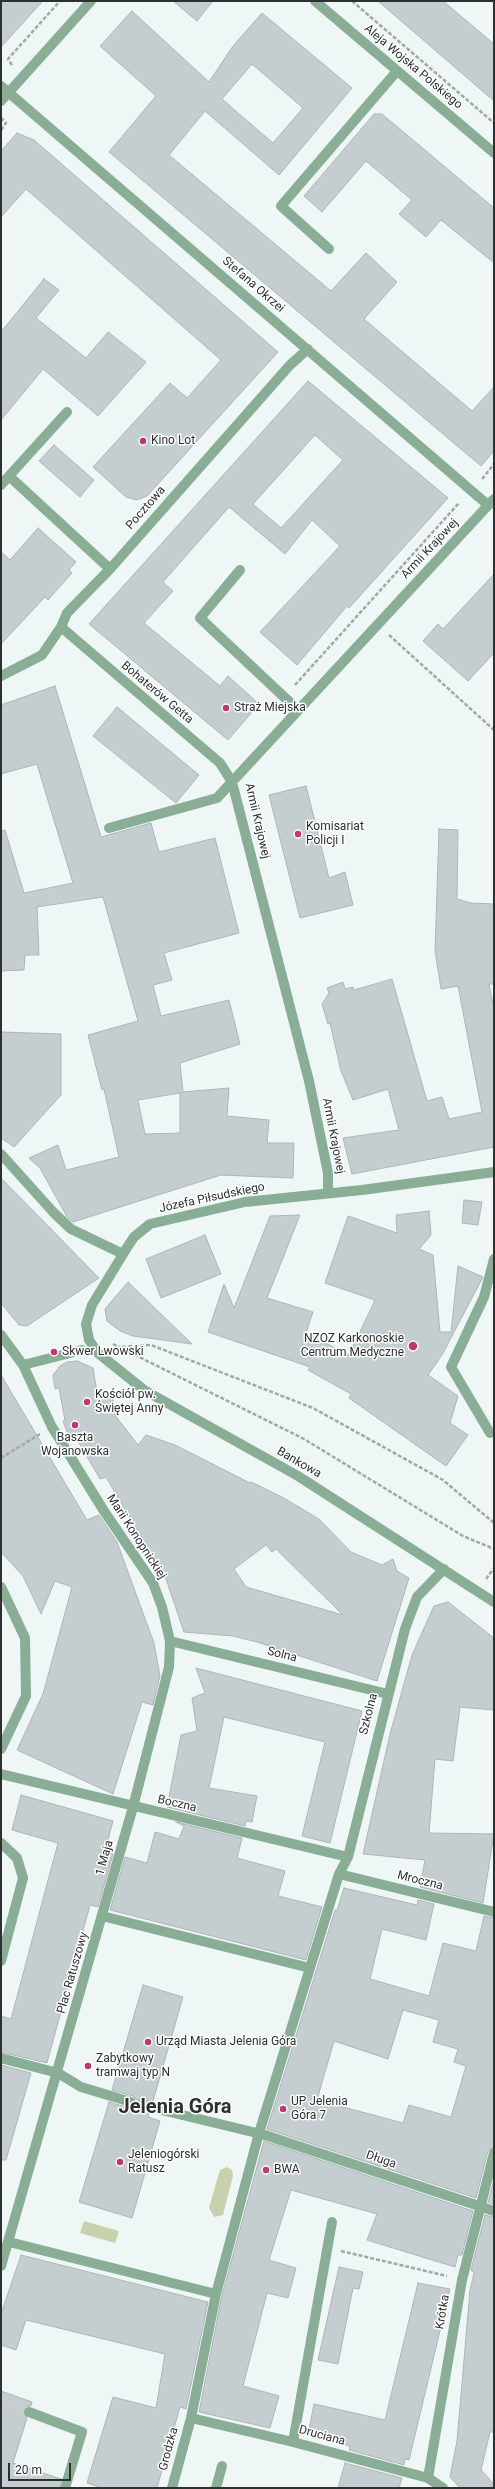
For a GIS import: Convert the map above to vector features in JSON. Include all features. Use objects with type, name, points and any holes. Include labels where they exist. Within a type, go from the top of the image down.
[{"type":"street","points":[[1,101],[5,89],[91,1]]},
{"type":"street","name":"Aleja Wojska Polskiego","points":[[315,1],[494,154]]},
{"type":"street","points":[[330,249],[281,206],[397,71]]},
{"type":"street","name":"Stefana Okrzei","points":[[5,89],[308,349],[491,502]]},
{"type":"street","name":"Pocztowa","points":[[1,676],[42,655],[61,627],[67,613],[110,569],[290,365],[308,349]]},
{"type":"street","points":[[1,485],[67,412]]},
{"type":"street","points":[[9,476],[110,569]]},
{"type":"street","name":"Armii Krajowej","points":[[328,1193],[328,1173],[309,1081],[232,782],[491,502]]},
{"type":"street","points":[[240,570],[200,618],[298,710]]},
{"type":"street","name":"Bohaterów Getta","points":[[61,627],[220,763],[232,782]]},
{"type":"street","points":[[109,828],[217,798],[232,782]]},
{"type":"street","points":[[1,1154],[70,1229],[123,1254]]},
{"type":"street","name":"Józefa Piłsudskiego","points":[[92,1346],[87,1332],[88,1314],[134,1236],[150,1224],[245,1202],[494,1172]]},
{"type":"street","points":[[490,1433],[451,1367],[484,1298],[494,1259]]},
{"type":"street","points":[[1,1335],[23,1365],[82,1350]]},
{"type":"street","name":"Bankowa","points":[[92,1346],[98,1354],[144,1390],[298,1476],[494,1602]]},
{"type":"street","name":"Marii Konopnickiej","points":[[23,1365],[52,1427],[104,1511],[153,1583],[162,1607],[170,1641],[169,1667],[133,1807]]},
{"type":"street","name":"Szkolna","points":[[339,1874],[348,1857],[404,1629],[417,1597],[444,1569]]},
{"type":"street","points":[[1,1587],[25,1638],[26,1696],[1,1749]]},
{"type":"street","name":"Solna","points":[[170,1641],[388,1694]]},
{"type":"street","name":"Boczna","points":[[1,1774],[133,1807],[348,1857]]},
{"type":"street","name":"1 Maja","points":[[102,1916],[133,1807]]},
{"type":"street","points":[[1,1844],[17,1858],[23,1878],[1,1961]]},
{"type":"street","points":[[9,2242],[216,2294],[259,2134],[339,1874]]},
{"type":"street","name":"Mroczna","points":[[339,1874],[494,1912]]},
{"type":"street","points":[[102,1916],[310,1968]]},
{"type":"street","name":"Plac Ratuszowy","points":[[1,2266],[58,2073],[102,1916]]},
{"type":"street","points":[[1,2058],[58,2073],[81,2087],[136,2104],[259,2134]]},
{"type":"street","name":"Długa","points":[[259,2134],[494,2211]]},
{"type":"street","name":"Krótka","points":[[428,2478],[462,2280],[479,2207],[494,2153]]},
{"type":"street","points":[[294,2442],[332,2222]]},
{"type":"street","name":"Grodzka","points":[[172,2488],[191,2418],[216,2294]]},
{"type":"street","points":[[29,2412],[82,2432],[65,2488]]},
{"type":"street","name":"Druciana","points":[[191,2418],[294,2442],[428,2478],[443,2488]]},
{"type":"street","points":[[216,2488],[222,2466]]},
{"type":"path","points":[[14,67],[8,59],[60,1]]},
{"type":"path","points":[[352,1],[494,123]]},
{"type":"path","points":[[1,118],[6,123],[1,130]]},
{"type":"path","points":[[481,480],[494,464]]},
{"type":"path","points":[[284,697],[460,503]]},
{"type":"path","points":[[376,625],[494,730]]},
{"type":"path","points":[[111,1343],[122,1347],[304,1439],[463,1536],[494,1549]]},
{"type":"path","points":[[122,1347],[151,1345],[313,1408],[443,1480],[494,1523]]},
{"type":"path","points":[[1,1458],[52,1427]]},
{"type":"path","points":[[485,1581],[494,1568]]},
{"type":"path","points":[[327,2248],[462,2280]]},
{"type":"green space","points":[[227,2167],[232,2170],[233,2176],[223,2215],[214,2217],[209,2208],[220,2170]]},
{"type":"green space","points":[[84,2221],[119,2231],[115,2243],[80,2233]]},
{"type":"building","points":[[1,1],[43,1],[1,47]]},
{"type":"building","points":[[173,1],[213,1],[197,21]]},
{"type":"building","points":[[378,1],[443,1],[494,44],[494,101]]},
{"type":"building","points":[[132,11],[209,82],[233,46],[262,13],[352,88],[279,175],[205,111],[169,155],[331,291],[366,253],[397,282],[364,319],[472,411],[494,387],[494,451],[481,466],[109,152],[156,96],[100,46]],"holes":[[[252,64],[303,108],[273,143],[222,99]]]},
{"type":"building","points":[[374,114],[382,114],[494,208],[494,263],[441,220],[426,237],[399,214],[412,200],[366,161],[322,212],[304,196]]},
{"type":"building","points":[[17,133],[34,140],[278,352],[147,496],[137,500],[126,497],[93,467],[170,383],[187,398],[221,360],[26,189],[1,217],[1,151]]},
{"type":"building","points":[[44,279],[59,290],[36,318],[86,358],[108,332],[146,362],[98,416],[43,369],[1,420],[1,332]]},
{"type":"building","points":[[308,381],[448,498],[349,608],[347,606],[297,665],[260,632],[340,546],[312,520],[285,554],[229,507],[163,582],[173,591],[144,623],[220,686],[228,676],[259,704],[228,740],[89,624]],"holes":[[[315,435],[343,460],[281,528],[253,504]]]},
{"type":"building","points":[[54,445],[94,480],[80,497],[39,461]]},
{"type":"building","points":[[38,528],[76,562],[69,570],[72,573],[48,600],[45,597],[1,644],[1,552],[10,560]]},
{"type":"building","points":[[494,574],[494,653],[468,681],[423,641],[438,624],[443,629]]},
{"type":"building","points":[[55,686],[101,837],[151,823],[159,852],[215,838],[239,933],[164,953],[172,980],[153,985],[161,1016],[229,1000],[240,1044],[180,1063],[183,1092],[229,1088],[227,1116],[269,1120],[267,1143],[294,1143],[293,1178],[221,1175],[73,1222],[67,1217],[40,1168],[29,1158],[58,1145],[66,1170],[119,1157],[104,1089],[102,1090],[88,1035],[138,1021],[103,897],[37,907],[39,955],[25,955],[24,970],[1,971],[1,831],[5,830],[24,893],[73,883],[37,764],[1,774],[1,705]],"holes":[[[180,1093],[180,1133],[145,1134],[138,1100]]]},
{"type":"building","points":[[117,707],[199,775],[176,803],[93,736]]},
{"type":"building","name":"Komisariat Policji I","points":[[306,786],[329,878],[345,872],[353,905],[300,918],[269,795]]},
{"type":"building","points":[[439,829],[458,830],[457,899],[471,903],[494,904],[494,984],[489,984],[494,1009],[494,1147],[352,1174],[343,1138],[399,1130],[388,1089],[353,1100],[341,1071],[330,1023],[328,1024],[322,1004],[329,993],[327,988],[343,982],[345,989],[353,987],[354,990],[392,979],[427,1101],[442,1097],[449,1119],[482,1112],[458,986],[441,989],[435,951]]},
{"type":"building","points":[[1,1032],[61,1034],[61,1095],[14,1147],[1,1138]]},
{"type":"building","points":[[1,1178],[99,1278],[27,1326],[19,1325],[1,1303]]},
{"type":"building","points":[[464,1200],[482,1202],[478,1225],[462,1223]]},
{"type":"building","points":[[429,1211],[431,1235],[419,1249],[433,1255],[440,1332],[451,1332],[458,1266],[483,1277],[442,1355],[428,1375],[458,1396],[450,1423],[468,1435],[446,1466],[349,1398],[351,1394],[308,1370],[310,1367],[208,1332],[224,1284],[234,1308],[270,1216],[300,1215],[267,1298],[313,1312],[306,1333],[349,1355],[375,1300],[325,1283],[348,1216],[397,1233],[396,1215]]},
{"type":"building","points":[[205,1235],[221,1274],[161,1298],[146,1259]]},
{"type":"building","points":[[128,1282],[192,1344],[133,1336],[120,1331],[107,1321],[105,1309]]},
{"type":"building","points":[[77,1361],[93,1368],[98,1398],[113,1397],[114,1414],[138,1445],[146,1435],[175,1445],[250,1483],[251,1482],[282,1497],[319,1519],[351,1552],[382,1565],[393,1559],[397,1571],[409,1578],[377,1681],[257,1642],[233,1636],[184,1632],[166,1579],[106,1477],[100,1479],[75,1436],[67,1432],[63,1421],[65,1420],[59,1388],[55,1389],[53,1375],[60,1366],[67,1362]],"holes":[[[266,1545],[272,1552],[276,1549],[343,1615],[246,1587],[234,1569]]]},
{"type":"building","points":[[1,1375],[87,1520],[99,1515],[117,1542],[154,1643],[160,1676],[153,1705],[142,1702],[113,1794],[17,1750],[43,1694],[72,1587],[55,1581],[41,1614],[23,1576],[1,1552]]},
{"type":"building","points":[[448,1602],[494,1638],[494,1710],[460,1707],[453,1761],[435,1759],[429,1833],[494,1834],[483,1903],[420,1887],[425,1860],[363,1854],[390,1734],[412,1655],[434,1606]]},
{"type":"building","points":[[196,1668],[362,1711],[330,1843],[302,1836],[325,1742],[224,1717],[209,1788],[257,1796],[252,1822],[246,1821],[245,1826],[167,1807],[181,1735],[197,1731],[192,1698],[205,1693]]},
{"type":"building","points":[[21,1795],[113,1821],[105,1851],[113,1854],[98,1907],[90,1905],[47,2063],[1,2052],[1,2016],[11,2019],[58,1843],[12,1830]]},
{"type":"building","points":[[176,1822],[242,1838],[237,1858],[285,1871],[278,1896],[322,1907],[306,1960],[110,1910],[125,1857],[147,1863],[155,1832],[179,1839],[184,1826]]},
{"type":"building","points":[[344,1888],[417,1905],[418,1900],[434,1904],[426,1940],[382,1929],[370,1979],[429,1996],[443,1943],[476,1951],[484,1916],[494,1918],[494,2147],[488,2151],[476,2198],[267,2129],[335,1910],[337,1910]],"holes":[[[403,2010],[439,2020],[433,2042],[458,2049],[454,2062],[466,2066],[451,2117],[409,2105],[403,2123],[317,2100],[334,2041],[388,2059]]]},
{"type":"building","name":"Urząd Miasta Jelenia Góra","points":[[143,1985],[183,1997],[153,2101],[137,2100],[133,2096],[112,2090]]},
{"type":"building","points":[[1,2065],[31,2073],[6,2160],[1,2160]]},
{"type":"building","name":"Jeleniogórski Ratusz","points":[[109,2102],[129,2108],[135,2107],[139,2111],[149,2114],[148,2117],[160,2121],[132,2218],[79,2202]]},
{"type":"building","points":[[264,2141],[473,2211],[462,2255],[458,2255],[455,2267],[367,2240],[377,2214],[291,2190],[269,2260],[296,2268],[288,2298],[267,2293],[243,2386],[279,2396],[270,2428],[199,2412],[222,2295]]},
{"type":"building","points":[[494,2180],[494,2204],[488,2202]]},
{"type":"building","points":[[485,2215],[494,2217],[494,2432],[490,2432],[481,2470],[494,2484],[494,2488],[460,2488],[450,2477],[457,2441],[470,2290],[474,2273],[471,2270]]},
{"type":"building","points":[[21,2255],[208,2302],[186,2409],[180,2407],[157,2488],[102,2488],[87,2483],[113,2397],[156,2408],[165,2354],[26,2320],[16,2350],[1,2345],[1,2314]]},
{"type":"building","points":[[339,2267],[363,2272],[359,2289],[353,2288],[338,2364],[318,2360]]},
{"type":"building","points":[[418,2283],[450,2289],[409,2460],[405,2459],[404,2465],[349,2450],[350,2446],[308,2435],[314,2404],[385,2420]]},
{"type":"building","points":[[1,2391],[32,2402],[31,2406],[25,2407],[23,2410],[27,2418],[13,2463],[61,2479],[59,2488],[1,2488]]},
{"type":"building","points":[[345,2463],[402,2478],[399,2488],[338,2488]]},
{"type":"tunnel","points":[[1,2402],[29,2412]]},
{"type":"place","name":"Kino Lot","points":[[143,441]]},
{"type":"place","name":"Straż Miejska","points":[[226,708]]},
{"type":"place","name":"Komisariat Policji I","points":[[298,834]]},
{"type":"place","name":"NZOZ Karkonoskie Centrum Medyczne","points":[[413,1346]]},
{"type":"place","name":"Skwer Lwowski","points":[[54,1352]]},
{"type":"place","name":"Kościół pw. Świętej Anny","points":[[87,1402]]},
{"type":"place","name":"Baszta Wojanowska","points":[[75,1425]]},
{"type":"place","name":"Urząd Miasta Jelenia Góra","points":[[148,2042]]},
{"type":"place","name":"Zabytkowy tramwaj typ N","points":[[88,2066]]},
{"type":"place","name":"UP Jelenia Góra 7","points":[[283,2109]]},
{"type":"place","name":"Jeleniogórski Ratusz","points":[[120,2162]]},
{"type":"place","name":"BWA","points":[[266,2170]]},
{"type":"district","name":"Jelenia Góra","points":[[175,2108]]}]
